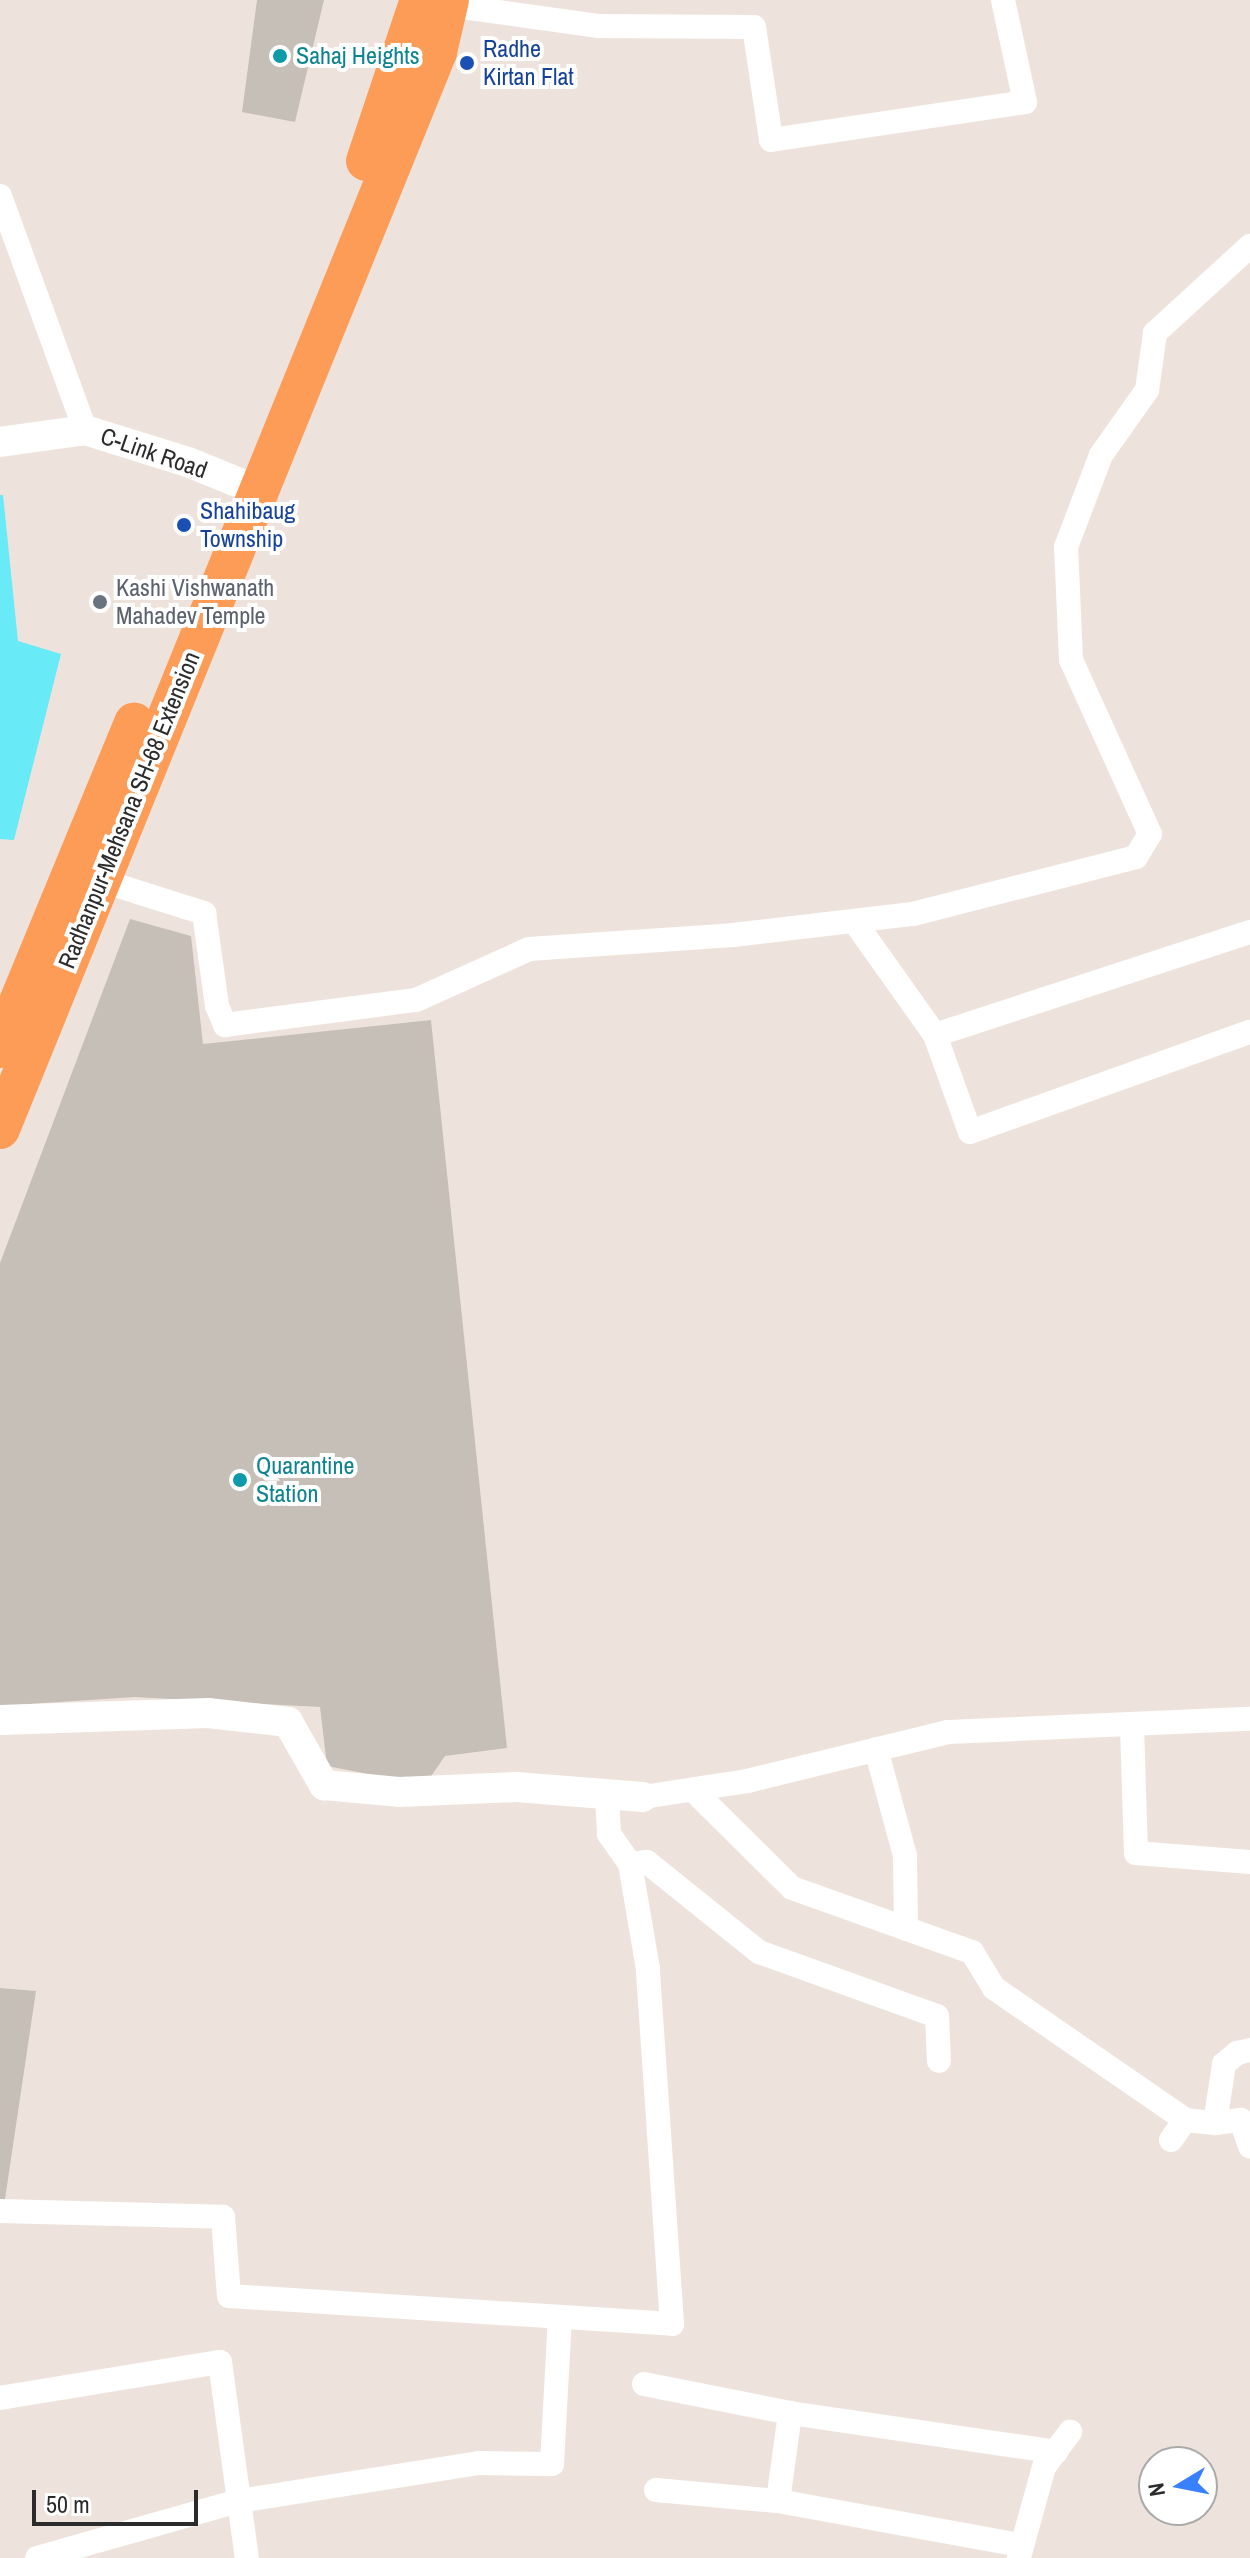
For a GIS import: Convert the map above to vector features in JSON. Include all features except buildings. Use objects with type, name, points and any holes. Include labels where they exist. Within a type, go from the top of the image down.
[{"type":"highway","name":"Radhanpur-Mehsana SH-68 Extension","points":[[0,1129],[86,876],[247,486],[437,52],[439,2]]},
{"type":"highway","points":[[0,1048],[86,876]]},
{"type":"street","points":[[439,2],[600,26],[754,27],[771,140],[1025,102],[1003,0]]},
{"type":"street","points":[[0,196],[85,430]]},
{"type":"street","points":[[86,876],[204,913],[217,1006],[225,1025],[416,1000],[529,949],[733,935],[913,914],[1136,857],[1150,834],[1071,660],[1066,547],[1101,455],[1147,390],[1155,333],[1250,246]]},
{"type":"street","name":"C-Link Road","points":[[0,442],[85,430],[247,486]]},
{"type":"street","points":[[854,921],[935,1035],[970,1132],[1250,1032]]},
{"type":"street","points":[[935,1035],[1250,932]]},
{"type":"street","points":[[0,1720],[208,1713],[288,1722],[324,1785],[399,1792],[516,1787],[607,1797],[643,1797],[693,1790],[948,1732],[1250,1719]]},
{"type":"street","points":[[1132,1726],[1136,1853],[1250,1862]]},
{"type":"street","points":[[876,1749],[905,1856],[906,1929]]},
{"type":"street","points":[[693,1790],[792,1888],[972,1952],[994,1988],[1178,2130],[1241,2120],[1250,2146]]},
{"type":"street","points":[[0,2211],[223,2217],[229,2296],[672,2324],[648,1969],[630,1864],[609,1834],[607,1797]]},
{"type":"street","points":[[630,1864],[647,1862],[759,1952],[937,2016],[939,2061]]},
{"type":"street","points":[[1215,2123],[1224,2064],[1237,2053],[1250,2050]]},
{"type":"street","points":[[37,2558],[239,2501],[479,2463],[552,2464],[560,2317]]},
{"type":"street","points":[[0,2398],[220,2362],[247,2558]]},
{"type":"street","points":[[644,2384],[790,2413],[1063,2442],[1044,2467],[1019,2551],[778,2501],[656,2490]]},
{"type":"street","points":[[778,2501],[790,2413]]},
{"type":"water","points":[[0,495],[3,495],[18,641],[61,654],[14,840],[0,839]]},
{"type":"place","name":"Sahaj Heights","points":[[280,56]]},
{"type":"place","name":"Radhe Kirtan Flat","points":[[467,63]]},
{"type":"place","name":"Shahibaug Township","points":[[184,525]]},
{"type":"place","name":"Kashi Vishwanath Mahadev Temple","points":[[100,602]]},
{"type":"place","name":"Quarantine Station","points":[[240,1480]]}]
